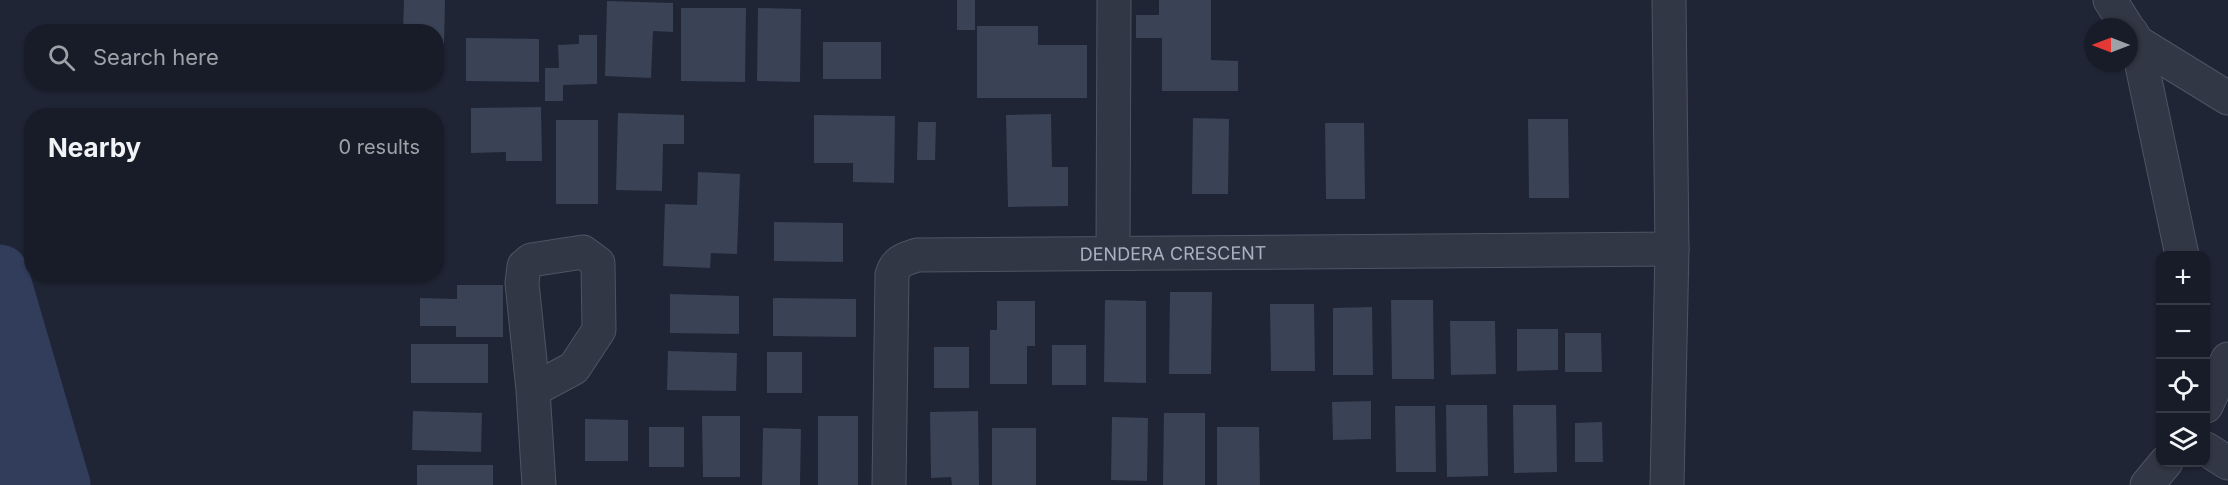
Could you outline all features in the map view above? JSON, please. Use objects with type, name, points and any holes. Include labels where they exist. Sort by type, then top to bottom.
[{"type":"street","points":[[1113,253],[1114,0]]},
{"type":"street","points":[[1667,485],[1672,249],[1669,0]]},
{"type":"street","points":[[2110,0],[2121,18]]},
{"type":"street","points":[[2138,38],[2228,98]]},
{"type":"street","points":[[2138,63],[2181,251]]},
{"type":"street","name":"DENDERA CRESCENT","points":[[889,485],[892,275],[894,267],[900,261],[916,255],[1672,249]]},
{"type":"street","points":[[2210,385],[2228,359]]},
{"type":"street","points":[[533,390],[539,485]]},
{"type":"street","points":[[2210,452],[2228,463]]},
{"type":"street","points":[[2147,485],[2162,467]]},
{"type":"water","points":[[0,348],[35,485],[0,485]]},
{"type":"building","points":[[404,0],[445,0],[444,45],[444,24],[403,24]]},
{"type":"building","points":[[957,0],[975,0],[975,30],[957,30]]},
{"type":"building","points":[[1159,0],[1211,0],[1211,60],[1238,61],[1238,91],[1162,91],[1162,38],[1136,38],[1136,15],[1159,15]]},
{"type":"building","points":[[607,1],[673,3],[673,32],[653,31],[651,78],[605,76]]},
{"type":"building","points":[[681,8],[746,8],[745,82],[681,81]]},
{"type":"building","points":[[758,8],[801,9],[800,82],[757,81]]},
{"type":"building","points":[[977,26],[1038,26],[1038,45],[1087,45],[1087,98],[977,98]]},
{"type":"building","points":[[579,35],[597,35],[597,84],[563,85],[563,101],[545,101],[545,68],[559,68],[558,45],[579,44]]},
{"type":"building","points":[[466,38],[539,39],[539,82],[466,81]]},
{"type":"building","points":[[823,42],[881,42],[881,79],[823,79]]},
{"type":"building","points":[[541,107],[542,161],[506,161],[506,152],[471,153],[471,108]]},
{"type":"building","points":[[618,113],[684,115],[684,144],[663,144],[662,191],[616,190]]},
{"type":"building","points":[[1051,114],[1052,167],[1068,167],[1068,206],[1008,207],[1006,115]]},
{"type":"building","points":[[814,115],[895,116],[894,183],[853,182],[853,163],[814,163]]},
{"type":"building","points":[[1193,118],[1229,119],[1228,194],[1192,194]]},
{"type":"building","points":[[1528,119],[1568,119],[1569,198],[1529,198]]},
{"type":"building","points":[[556,120],[598,120],[598,204],[556,204]]},
{"type":"building","points":[[918,122],[936,122],[935,160],[917,160]]},
{"type":"building","points":[[1325,123],[1364,123],[1365,199],[1326,199]]},
{"type":"building","points":[[698,172],[740,174],[737,254],[711,253],[710,268],[663,266],[665,204],[697,205]]},
{"type":"building","points":[[774,222],[843,223],[843,262],[774,261]]},
{"type":"building","points":[[457,285],[503,285],[503,337],[456,337],[456,326],[420,326],[420,298],[457,299]]},
{"type":"building","points":[[1170,292],[1212,292],[1211,374],[1169,374]]},
{"type":"building","points":[[670,294],[739,296],[739,334],[670,333]]},
{"type":"building","points":[[773,298],[856,299],[856,337],[773,336]]},
{"type":"building","points":[[1105,300],[1146,301],[1146,383],[1104,382]]},
{"type":"building","points":[[1391,300],[1433,300],[1434,379],[1392,379]]},
{"type":"building","points":[[997,301],[1035,301],[1035,346],[1027,346],[1027,384],[990,384],[990,330],[997,330]]},
{"type":"building","points":[[1270,304],[1314,304],[1315,371],[1271,371]]},
{"type":"building","points":[[1372,307],[1373,375],[1333,375],[1333,308]]},
{"type":"building","points":[[1450,321],[1495,321],[1496,374],[1451,375]]},
{"type":"building","points":[[1517,329],[1558,329],[1558,370],[1517,371]]},
{"type":"building","points":[[1565,333],[1601,333],[1602,372],[1565,372]]},
{"type":"building","points":[[411,344],[488,344],[488,383],[411,383]]},
{"type":"building","points":[[1052,345],[1086,345],[1086,385],[1052,385]]},
{"type":"building","points":[[934,347],[969,347],[969,388],[934,388]]},
{"type":"building","points":[[668,351],[737,353],[736,391],[667,390]]},
{"type":"building","points":[[767,352],[802,352],[802,393],[767,393]]},
{"type":"building","points":[[1371,401],[1371,439],[1333,440],[1332,402]]},
{"type":"building","points":[[1446,405],[1487,405],[1488,476],[1447,477]]},
{"type":"building","points":[[1513,405],[1556,405],[1557,472],[1514,473]]},
{"type":"building","points":[[1395,406],[1435,406],[1436,472],[1396,472]]},
{"type":"building","points":[[413,411],[482,413],[481,452],[412,450]]},
{"type":"building","points":[[978,411],[979,485],[952,485],[951,477],[931,478],[930,412]]},
{"type":"building","points":[[1164,413],[1205,413],[1205,485],[1163,485]]},
{"type":"building","points":[[702,416],[740,416],[740,477],[703,477]]},
{"type":"building","points":[[818,416],[858,416],[858,485],[818,485]]},
{"type":"building","points":[[1112,417],[1148,418],[1147,481],[1111,480]]},
{"type":"building","points":[[585,419],[628,420],[628,461],[585,461]]},
{"type":"building","points":[[1602,422],[1603,462],[1575,462],[1575,423]]},
{"type":"building","points":[[649,427],[684,427],[684,467],[649,467]]},
{"type":"building","points":[[1217,427],[1259,427],[1260,485],[1217,485]]},
{"type":"building","points":[[763,428],[801,429],[800,485],[762,485]]},
{"type":"building","points":[[992,428],[1036,428],[1036,485],[992,485]]},
{"type":"building","points":[[417,465],[493,465],[493,485],[417,485]]},
{"type":"waterway","points":[[0,273],[62,485]]}]
